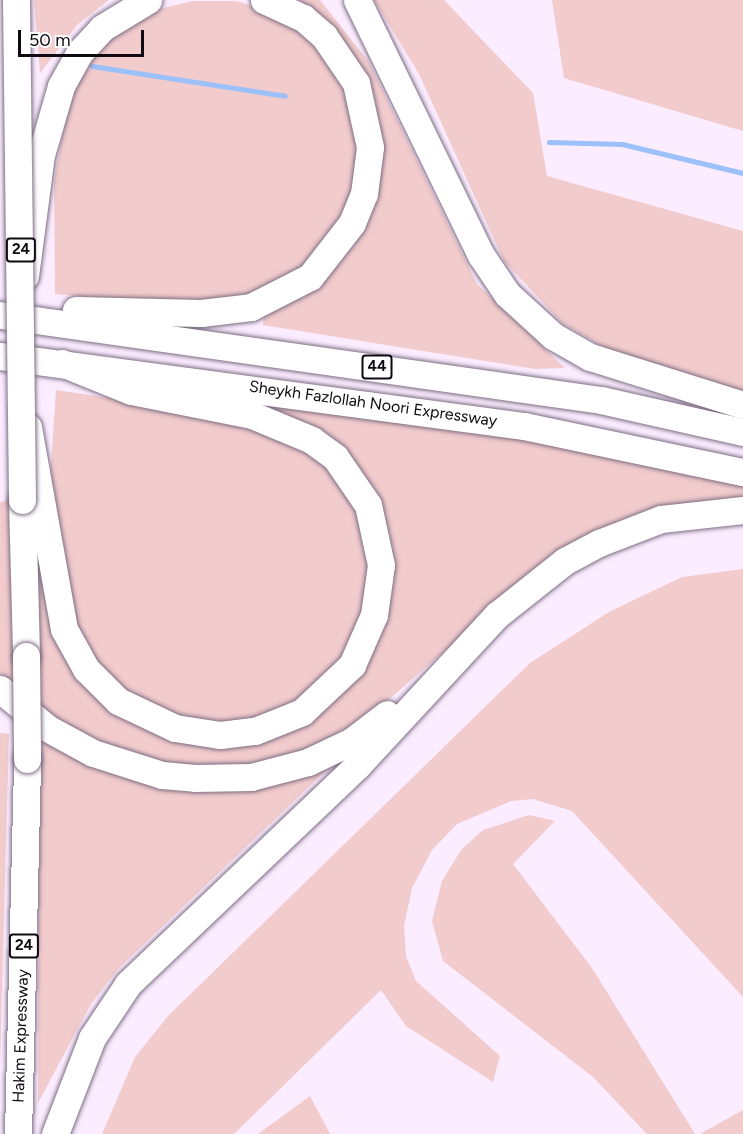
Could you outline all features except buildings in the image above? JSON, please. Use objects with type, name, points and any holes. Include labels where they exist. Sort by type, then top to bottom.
[{"type":"highway","name":"24","points":[[16,0],[22,292],[20,395]]},
{"type":"highway","points":[[22,292],[41,155],[61,86],[79,53],[102,28],[148,0]]},
{"type":"highway","points":[[4,316],[55,310],[201,313],[251,308],[310,277],[335,250],[364,194],[368,117],[356,83],[324,36],[303,18],[264,0]]},
{"type":"highway","points":[[341,0],[381,44]]},
{"type":"highway","points":[[357,0],[381,44],[481,255],[507,294],[553,336],[590,357],[743,405]]},
{"type":"highway","name":"44","points":[[4,316],[601,400],[743,432]]},
{"type":"highway","name":"Sheykh Fazlollah Noori Expressway","points":[[0,356],[524,426],[743,472]]},
{"type":"highway","points":[[20,395],[56,604],[74,651],[99,685],[138,715],[208,734],[267,727],[319,700],[361,649],[379,590],[379,542],[368,505],[351,476],[312,440],[252,415],[131,391],[62,363]]},
{"type":"highway","name":"Hakim Expressway","points":[[18,1134],[27,759],[20,395]]},
{"type":"highway","points":[[55,1134],[92,1038],[128,984],[358,765],[442,670],[528,588],[599,543],[670,517],[743,510]]},
{"type":"highway","points":[[0,689],[47,729],[124,765],[162,775],[223,779],[280,771],[330,753],[442,670]]},
{"type":"shaded area","points":[[34,0],[109,0],[78,24],[40,73]]},
{"type":"shaded area","points":[[299,0],[320,0],[369,62],[477,284],[565,368],[535,369],[263,325],[264,310],[302,290],[378,155],[312,9]]},
{"type":"shaded area","points":[[374,0],[444,0],[533,93],[547,176],[743,231],[743,393],[628,361],[562,323],[504,261],[419,74]]},
{"type":"shaded area","points":[[552,0],[743,0],[743,131],[564,78]]},
{"type":"shaded area","points":[[193,1],[236,1],[281,15],[337,66],[360,123],[358,182],[322,253],[257,296],[188,305],[55,294],[54,182],[73,77],[106,38],[150,11]]},
{"type":"shaded area","points":[[56,390],[229,416],[305,445],[328,465],[362,514],[373,571],[354,644],[302,701],[250,723],[202,725],[118,690],[73,630],[50,481]]},
{"type":"shaded area","points":[[187,392],[496,433],[743,484],[743,502],[702,502],[478,622],[356,728],[263,767],[156,766],[39,716],[35,517],[89,687],[242,741],[376,637],[362,478]]},
{"type":"shaded area","points":[[8,501],[14,684],[0,673],[0,502]]},
{"type":"shaded area","points":[[743,569],[743,997],[572,811],[533,799],[511,801],[457,824],[432,850],[412,888],[404,926],[406,956],[416,981],[500,1056],[493,1082],[406,1026],[381,990],[234,1134],[102,1134],[135,1057],[168,1016],[530,663],[609,612],[682,577]]},
{"type":"shaded area","points":[[0,733],[9,734],[0,1065]]},
{"type":"shaded area","points":[[39,736],[130,775],[336,761],[118,969],[91,1004],[38,1103]]},
{"type":"shaded area","points":[[529,815],[555,821],[513,864],[592,968],[695,1134],[647,1134],[593,1077],[443,961],[432,921],[442,881],[461,850],[483,830]]},
{"type":"shaded area","points":[[310,1096],[330,1134],[258,1134]]},
{"type":"shaded area","points":[[743,1110],[743,1134],[700,1134]]},
{"type":"waterway","points":[[92,66],[285,96]]},
{"type":"waterway","points":[[549,142],[622,144],[743,173]]}]
